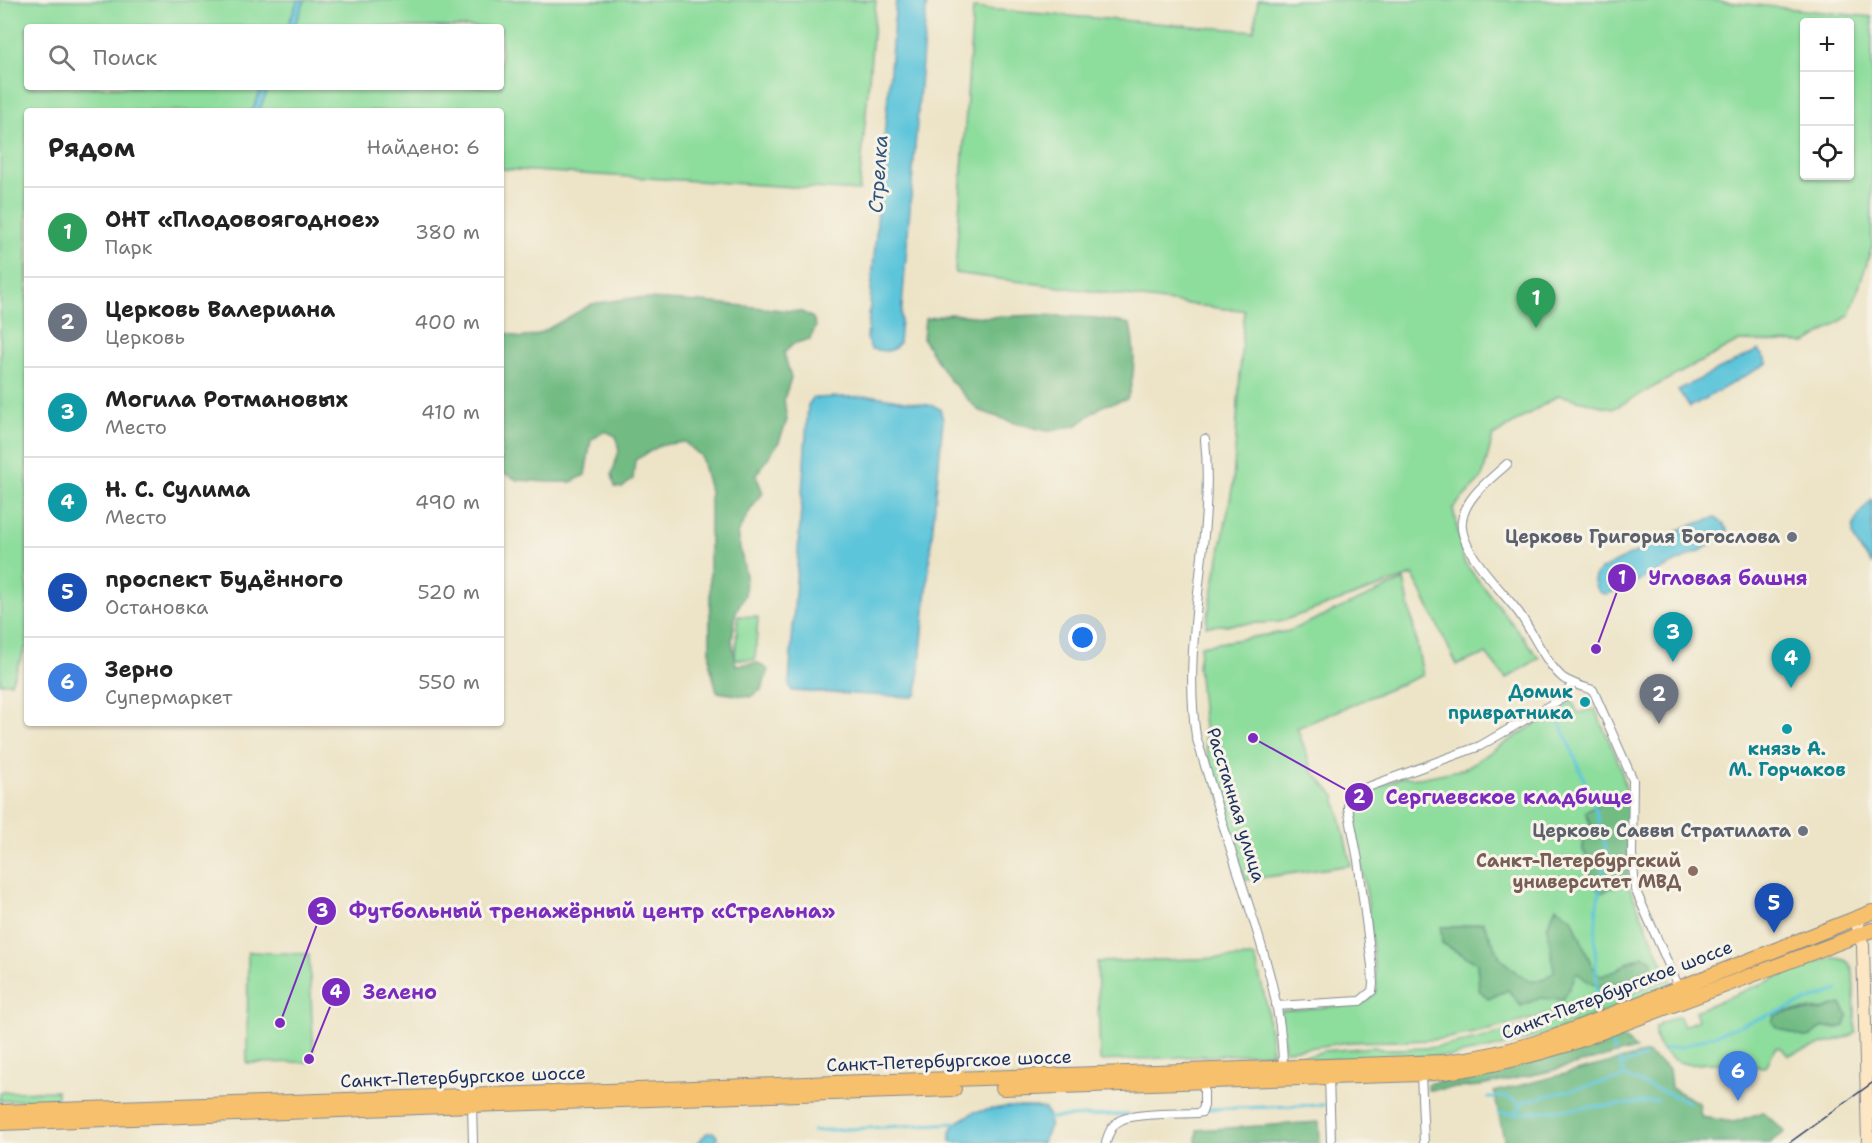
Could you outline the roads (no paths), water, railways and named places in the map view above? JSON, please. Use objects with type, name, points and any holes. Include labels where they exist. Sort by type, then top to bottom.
[{"type":"main road","name":"Санкт-Петербургское шоссе","points":[[0,1112],[1445,1062],[1495,1054],[1554,1037],[1872,912]]},
{"type":"main road","points":[[1857,918],[1868,934],[1863,945],[1868,1143]]},
{"type":"main road","name":"Санкт-Петербургское шоссе","points":[[0,1123],[1450,1072],[1492,1065],[1569,1044],[1868,934]]},
{"type":"street","name":"Расстанная улица","points":[[1205,439],[1208,468],[1203,554],[1192,656],[1192,712],[1196,736],[1265,955],[1276,1006],[1283,1068]]},
{"type":"street","points":[[1507,464],[1465,506],[1461,523],[1465,537],[1485,574],[1518,613],[1557,672],[1573,684],[1593,690],[1633,780],[1632,854],[1635,890],[1679,988]]},
{"type":"street","points":[[1276,1006],[1360,1001],[1372,992],[1372,966],[1358,860],[1348,814],[1349,801],[1356,791],[1480,746],[1564,697],[1573,684]]},
{"type":"street","points":[[1421,1074],[1424,1143]]},
{"type":"street","points":[[1329,1076],[1331,1143]]},
{"type":"street","points":[[1106,1143],[1107,1135],[1114,1124],[1129,1117],[1202,1112],[1204,1082]]},
{"type":"street","points":[[472,1105],[473,1143]]},
{"type":"water","points":[[298,0],[305,0],[295,24],[288,24]]},
{"type":"water","points":[[896,0],[927,0],[899,343],[893,349],[883,351],[871,349],[867,339]]},
{"type":"water","points":[[261,90],[268,90],[260,108],[253,108]]},
{"type":"water","points":[[1758,350],[1768,363],[1690,407],[1678,390]]},
{"type":"water","points":[[875,396],[934,406],[940,409],[943,420],[917,694],[912,697],[792,691],[789,684],[808,405],[813,398]]},
{"type":"water","points":[[1872,500],[1872,564],[1858,546],[1853,532],[1857,517]]},
{"type":"water","points":[[1715,518],[1723,524],[1728,533],[1702,550],[1619,590],[1606,594],[1600,593],[1596,587],[1594,578],[1600,570],[1688,526]]},
{"type":"water","points":[[1005,1107],[1045,1109],[1049,1118],[1049,1126],[1042,1143],[951,1142],[950,1131],[956,1123],[974,1112]]},
{"type":"water","points":[[713,1132],[717,1136],[716,1143],[697,1143],[707,1133]]},
{"type":"waterway","points":[[1560,722],[1593,801],[1606,849],[1597,906],[1595,937],[1597,997]]},
{"type":"waterway","points":[[1663,1049],[1681,1047],[1838,990]]},
{"type":"waterway","points":[[1610,1040],[1615,1052]]},
{"type":"waterway","points":[[1621,1065],[1644,1057]]},
{"type":"waterway","points":[[1619,1061],[1626,1077],[1689,1102]]},
{"type":"waterway","points":[[1514,1114],[1525,1101],[1626,1077]]},
{"type":"waterway","points":[[1488,1097],[1510,1098],[1521,1106]]},
{"type":"waterway","points":[[1498,1113],[1514,1114],[1658,1101]]},
{"type":"waterway","points":[[1207,1109],[1324,1105]]},
{"type":"waterway","points":[[1049,1118],[1128,1114]]},
{"type":"waterway","points":[[813,1131],[956,1123]]},
{"type":"tram line","points":[[1789,1143],[1872,1083]]},
{"type":"place","name":"ОНТ «Плодовоягодное»","points":[[1536,328]]},
{"type":"place","name":"Церковь Григория Богослова","points":[[1792,537]]},
{"type":"place","name":"Угловая башня","points":[[1596,649]]},
{"type":"place","name":"Могила Ротмановых","points":[[1673,662]]},
{"type":"place","name":"Н. С. Сулима","points":[[1791,688]]},
{"type":"place","name":"Домик привратника","points":[[1585,702]]},
{"type":"place","name":"Церковь Валериана","points":[[1659,724]]},
{"type":"place","name":"князь А. М. Горчаков","points":[[1787,729]]},
{"type":"place","name":"Сергиевское кладбище","points":[[1253,738]]},
{"type":"place","name":"Церковь Саввы Стратилата","points":[[1803,831]]},
{"type":"place","name":"Санкт-Петербургский университет МВД","points":[[1693,871]]},
{"type":"place","name":"проспект Будённого","points":[[1774,933]]},
{"type":"place","name":"Футбольный тренажёрный центр «Стрельна»","points":[[280,1023]]},
{"type":"place","name":"Зелено","points":[[309,1059]]},
{"type":"place","name":"Зерно","points":[[1738,1101]]},
{"type":"water label","name":"Стрелка","points":[[878,174]]}]
